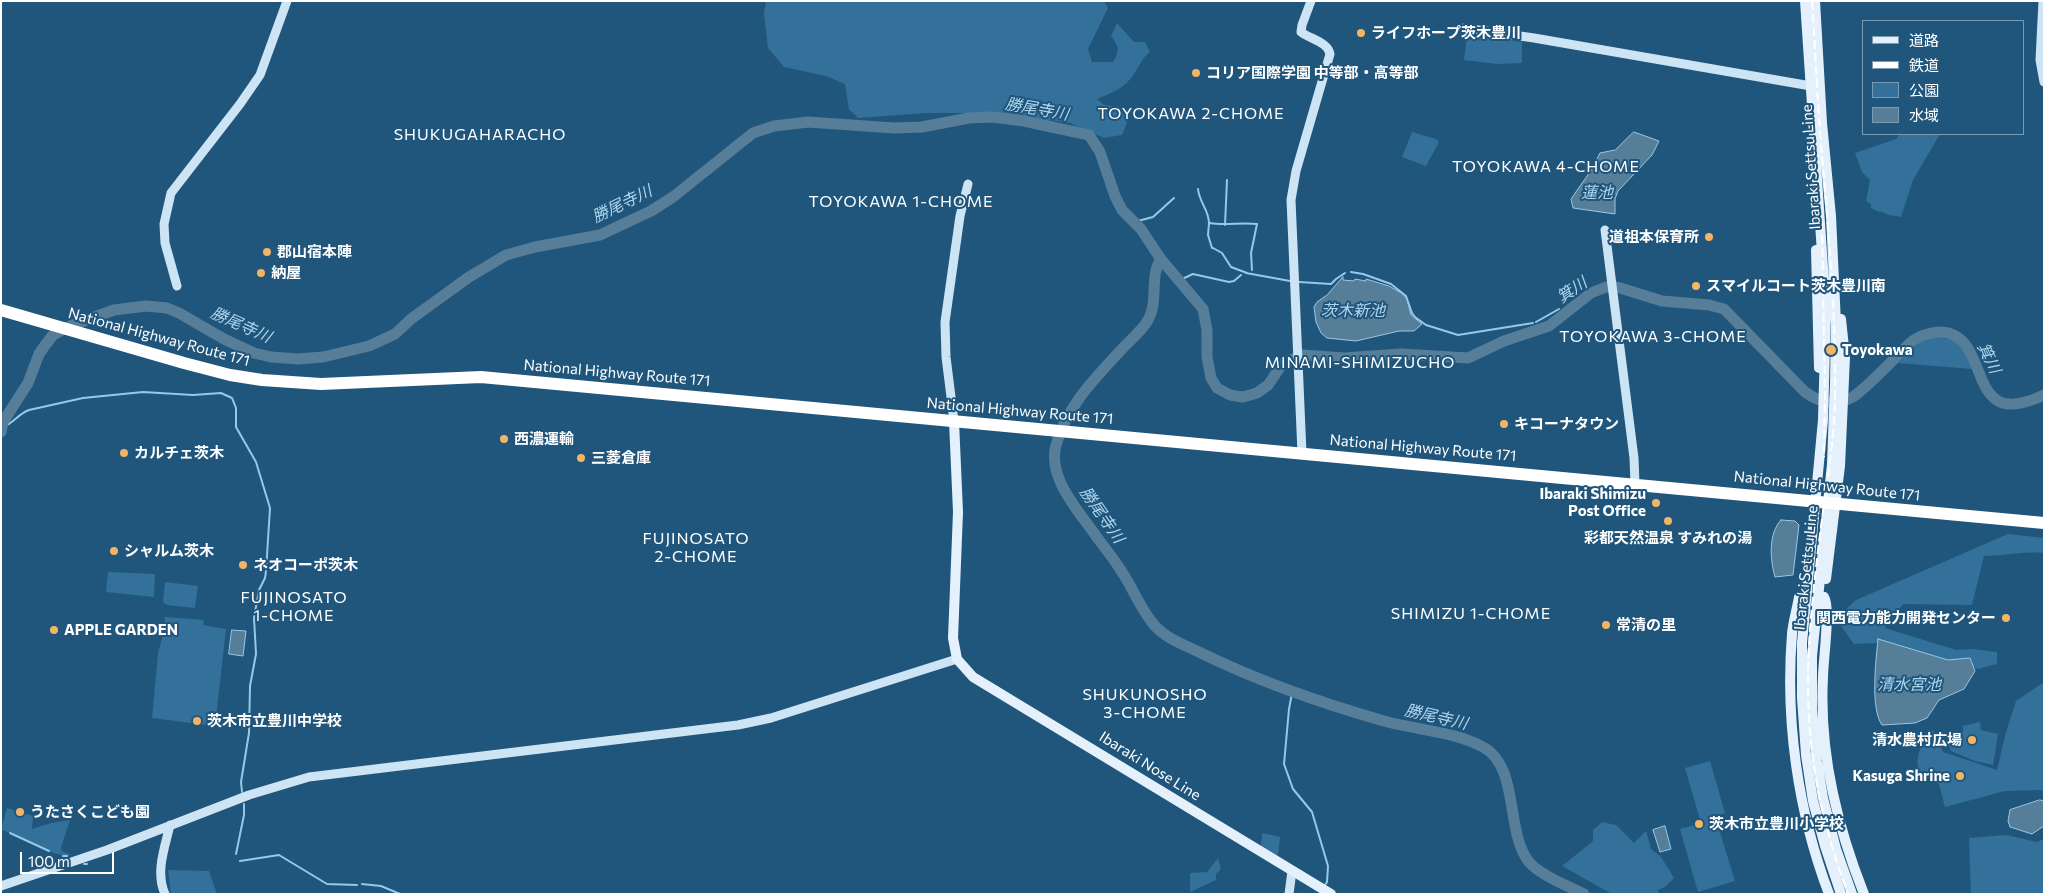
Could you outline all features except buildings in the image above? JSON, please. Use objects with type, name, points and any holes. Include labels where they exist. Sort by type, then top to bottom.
[{"type":"highway","name":"National Highway Route 171","points":[[1,310],[103,340],[230,374],[262,380],[321,384],[481,376],[2044,523]]},
{"type":"main road","name":"Ibaraki Settsu Line","points":[[1805,1],[1827,385],[1833,453],[1813,644],[1811,690],[1817,761],[1827,816],[1843,871],[1852,894]]},
{"type":"main road","name":"Ibaraki Settsu Line","points":[[1815,1],[1831,216],[1836,324],[1827,385],[1802,643],[1804,735],[1811,787],[1821,832],[1841,894]]},
{"type":"main road","points":[[1817,761],[1819,740],[1818,670],[1824,597],[1840,466],[1845,356],[1831,216]]},
{"type":"main road","points":[[1821,832],[1809,804],[1798,736],[1796,676],[1800,596],[1818,408],[1827,385]]},
{"type":"main road","points":[[954,421],[958,512],[953,638],[957,659]]},
{"type":"main road","points":[[1800,596],[1792,642],[1790,676],[1793,741],[1808,827],[1829,894]]},
{"type":"main road","points":[[1824,597],[1826,600],[1826,615],[1822,694],[1828,763],[1846,842],[1864,894]]},
{"type":"main road","name":"Ibaraki Nose Line","points":[[957,659],[973,676],[1325,890]]},
{"type":"main road","points":[[1825,846],[1828,872],[1836,894]]},
{"type":"main road","points":[[1843,871],[1857,894]]},
{"type":"street","points":[[177,286],[165,243],[164,224],[171,193],[260,75],[287,1]]},
{"type":"street","points":[[1302,453],[1291,200],[1296,171],[1330,54],[1329,49],[1325,45],[1301,32],[1311,1]]},
{"type":"street","points":[[2043,1],[2040,60],[2044,82]]},
{"type":"street","points":[[1464,28],[1534,38],[1811,86]]},
{"type":"street","points":[[954,421],[946,357],[945,322],[960,216],[968,184]]},
{"type":"street","points":[[1605,230],[1634,458],[1635,484]]},
{"type":"street","points":[[1,886],[107,850],[249,795],[308,778],[413,763],[685,733],[766,719],[957,659]]},
{"type":"street","points":[[165,894],[162,884],[161,862],[170,825]]},
{"type":"street","points":[[1290,894],[1292,871]]},
{"type":"green space","points":[[766,1],[1104,1],[1108,8],[1088,49],[1092,62],[1113,62],[1118,49],[1111,36],[1117,23],[1134,42],[1145,42],[1150,52],[1128,82],[1116,91],[1097,99],[1104,105],[1121,107],[1127,123],[1122,135],[1104,138],[1070,123],[1017,116],[927,113],[858,118],[849,109],[845,84],[826,76],[784,67],[768,48],[764,13]]},
{"type":"green space","points":[[1471,34],[1522,42],[1522,63],[1497,64],[1464,60],[1467,36]]},
{"type":"green space","points":[[1412,132],[1436,139],[1439,142],[1426,166],[1402,157]]},
{"type":"green space","points":[[1899,135],[1939,135],[1913,180],[1901,217],[1879,212],[1871,208],[1871,204],[1866,201],[1870,180],[1862,172],[1855,153],[1896,139]]},
{"type":"green space","points":[[1936,337],[1959,341],[1972,369],[1898,363],[1920,342]]},
{"type":"green space","points":[[2008,534],[2044,538],[2044,553],[1984,556],[1972,605],[1903,604],[1885,628],[1956,650],[1971,649],[1997,652],[1997,664],[1978,669],[1967,664],[1946,663],[1877,643],[1854,644],[1841,626],[1844,611],[1856,600]]},
{"type":"green space","points":[[108,572],[155,574],[154,597],[106,592]]},
{"type":"green space","points":[[165,582],[198,586],[195,608],[167,605],[163,602]]},
{"type":"green space","points":[[165,617],[204,620],[203,625],[226,629],[215,726],[152,718],[158,653]]},
{"type":"green space","points":[[2044,682],[2044,793],[2041,790],[2005,791],[1945,807],[1939,784],[1919,774],[1918,755],[1925,740],[1933,730],[1943,752],[1997,770],[2016,701]]},
{"type":"green space","name":"清水農村広場","points":[[1980,722],[1981,730],[1998,734],[1993,765],[1975,761],[1951,751],[1945,735],[1963,731],[1963,726]]},
{"type":"green space","points":[[1710,761],[1725,813],[1715,816],[1735,881],[1698,892],[1680,829],[1701,823],[1685,768]]},
{"type":"green space","points":[[7,808],[33,816],[32,829],[70,820],[61,848],[62,851],[71,855],[56,854],[1,830]]},
{"type":"green space","points":[[1602,822],[1616,825],[1634,843],[1646,831],[1651,849],[1661,857],[1674,878],[1665,887],[1658,890],[1659,894],[1612,894],[1562,866],[1593,841],[1593,830]]},
{"type":"green space","points":[[1262,833],[1280,837],[1278,855],[1261,848]]},
{"type":"green space","points":[[2006,835],[2037,842],[2044,839],[2044,894],[1971,894],[1969,838]]},
{"type":"green space","points":[[1218,858],[1221,869],[1216,874],[1216,880],[1190,892],[1190,873],[1207,872]]},
{"type":"green space","points":[[168,870],[209,871],[217,894],[171,894]]},
{"type":"water","name":"蓮池","points":[[1634,132],[1659,141],[1652,155],[1618,191],[1615,199],[1615,214],[1573,208],[1571,199],[1592,169],[1600,153],[1615,150]]},
{"type":"water","name":"茨木新池","points":[[1343,277],[1343,280],[1354,281],[1355,279],[1366,281],[1366,279],[1389,286],[1403,294],[1407,299],[1411,315],[1422,324],[1414,331],[1399,331],[1356,341],[1327,338],[1321,333],[1316,322],[1314,307]]},
{"type":"water","points":[[1781,520],[1795,521],[1799,525],[1793,575],[1775,577],[1771,547],[1774,532]]},
{"type":"water","points":[[232,630],[246,631],[243,656],[229,654]]},
{"type":"water","name":"清水宮池","points":[[1878,639],[1948,660],[1970,658],[1975,671],[1964,689],[1939,700],[1927,718],[1915,723],[1882,725],[1878,717],[1875,696]]},
{"type":"water","points":[[2040,800],[2044,801],[2044,826],[2032,834],[2010,827],[2008,821],[2010,810]]},
{"type":"water","points":[[1665,826],[1671,849],[1660,852],[1653,830]]},
{"type":"waterway","name":"勝尾寺川","points":[[1,432],[3,422],[28,383],[39,354],[53,335],[70,326],[114,310],[146,306],[167,308],[254,353],[271,357],[298,359],[323,357],[369,346],[395,334],[411,319],[469,277],[506,255],[535,247],[600,235],[651,211],[673,197],[753,133],[774,126],[808,122],[894,128],[922,127],[969,118],[992,117],[1024,121],[1089,135],[1100,152],[1115,196],[1122,210],[1141,229],[1160,258],[1203,309],[1207,330],[1207,357],[1211,378],[1217,388],[1230,395],[1243,397],[1257,393],[1268,385],[1283,363],[1303,355],[1344,358],[1401,354],[1468,358],[1504,341],[1549,326],[1591,293],[1606,287],[1617,287],[1662,301],[1709,305],[1724,309],[1805,392],[1822,401],[1840,402],[1853,397],[1917,338],[1939,332],[1956,336],[1967,347],[1989,393],[2000,402],[2018,404],[2044,395]]},
{"type":"waterway","points":[[1225,225],[1227,180]]},
{"type":"waterway","points":[[1198,189],[1209,218],[1209,223]]},
{"type":"waterway","points":[[1134,222],[1153,217],[1174,198]]},
{"type":"waterway","points":[[1209,223],[1208,235],[1212,248]]},
{"type":"waterway","points":[[1210,223],[1257,224],[1251,253],[1252,270]]},
{"type":"waterway","points":[[1213,248],[1222,253],[1231,267],[1247,273]]},
{"type":"waterway","name":"勝尾寺川","points":[[1161,259],[1155,273],[1153,305],[1148,320],[1083,393],[1061,431],[1054,457],[1056,470],[1066,494],[1119,567],[1145,613],[1160,631],[1171,638],[1223,664],[1268,683],[1360,714],[1396,724],[1459,737],[1483,747],[1495,756],[1502,769],[1517,834],[1529,862],[1547,876],[1584,894]]},
{"type":"waterway","points":[[1351,272],[1363,274],[1391,284],[1406,296],[1415,317],[1426,325],[1458,335],[1533,323]]},
{"type":"waterway","points":[[1246,273],[1290,281]]},
{"type":"waterway","points":[[1299,282],[1331,284],[1345,273]]},
{"type":"waterway","points":[[1180,280],[1193,274],[1229,282],[1234,281],[1241,275]]},
{"type":"waterway","name":"箕川","points":[[1536,322],[1559,309]]},
{"type":"waterway","points":[[3,427],[29,410],[83,398],[143,392],[193,395],[221,393],[232,398],[236,408],[236,427],[256,462],[270,508],[265,578],[259,590],[254,618],[256,654],[250,686],[249,733],[241,782],[242,792]]},
{"type":"waterway","points":[[1292,693],[1284,764],[1293,789],[1312,812],[1328,866],[1327,882],[1325,885]]},
{"type":"waterway","points":[[236,854],[244,815],[244,804]]},
{"type":"waterway","points":[[10,833],[49,851]]},
{"type":"waterway","points":[[240,861],[279,855],[327,884],[357,885]]},
{"type":"waterway","points":[[362,884],[381,886],[400,894]]},
{"type":"railway","points":[[1812,1],[1832,288],[1835,398],[1831,452],[1811,618],[1808,657],[1809,720],[1819,796],[1839,870],[1848,894]]},
{"type":"railway","points":[[1822,222],[1825,398],[1824,457]]},
{"type":"place","name":"ライフホープ茨木豊川","points":[[1361,33]]},
{"type":"place","name":"コリア国際学園 中等部・高等部","points":[[1196,73]]},
{"type":"place","name":"道祖本保育所","points":[[1709,237]]},
{"type":"place","name":"郡山宿本陣","points":[[267,252]]},
{"type":"place","name":"納屋","points":[[261,273]]},
{"type":"place","name":"スマイルコート茨木豊川南","points":[[1696,286]]},
{"type":"place","name":"Toyokawa","points":[[1831,350]]},
{"type":"place","name":"キコーナタウン","points":[[1504,424]]},
{"type":"place","name":"西濃運輸","points":[[504,439]]},
{"type":"place","name":"カルチェ茨木","points":[[124,453]]},
{"type":"place","name":"三菱倉庫","points":[[581,458]]},
{"type":"place","name":"Ibaraki Shimizu Post Office","points":[[1656,503]]},
{"type":"place","name":"彩都天然温泉 すみれの湯","points":[[1668,521]]},
{"type":"place","name":"シャルム茨木","points":[[114,551]]},
{"type":"place","name":"ネオコーポ茨木","points":[[243,565]]},
{"type":"place","name":"関西電力能力開発センター","points":[[2006,618]]},
{"type":"place","name":"常清の里","points":[[1606,625]]},
{"type":"place","name":"APPLE GARDEN","points":[[54,630]]},
{"type":"place","name":"茨木市立豊川中学校","points":[[197,721]]},
{"type":"place","name":"清水農村広場","points":[[1972,740]]},
{"type":"place","name":"Kasuga Shrine","points":[[1960,776]]},
{"type":"place","name":"うたさくこども園","points":[[20,812]]},
{"type":"place","name":"茨木市立豊川小学校","points":[[1699,824]]},
{"type":"district","name":"TOYOKAWA 2-CHOME","points":[[1191,114]]},
{"type":"district","name":"SHUKUGAHARACHO","points":[[480,135]]},
{"type":"district","name":"TOYOKAWA 4-CHOME","points":[[1546,167]]},
{"type":"district","name":"TOYOKAWA 1-CHOME","points":[[901,202]]},
{"type":"district","name":"TOYOKAWA 3-CHOME","points":[[1653,337]]},
{"type":"district","name":"MINAMI-SHIMIZUCHO","points":[[1360,363]]},
{"type":"district","name":"FUJINOSATO 2-CHOME","points":[[696,548]]},
{"type":"district","name":"FUJINOSATO 1-CHOME","points":[[294,607]]},
{"type":"district","name":"SHIMIZU 1-CHOME","points":[[1471,614]]},
{"type":"district","name":"SHUKUNOSHO 3-CHOME","points":[[1145,704]]}]
